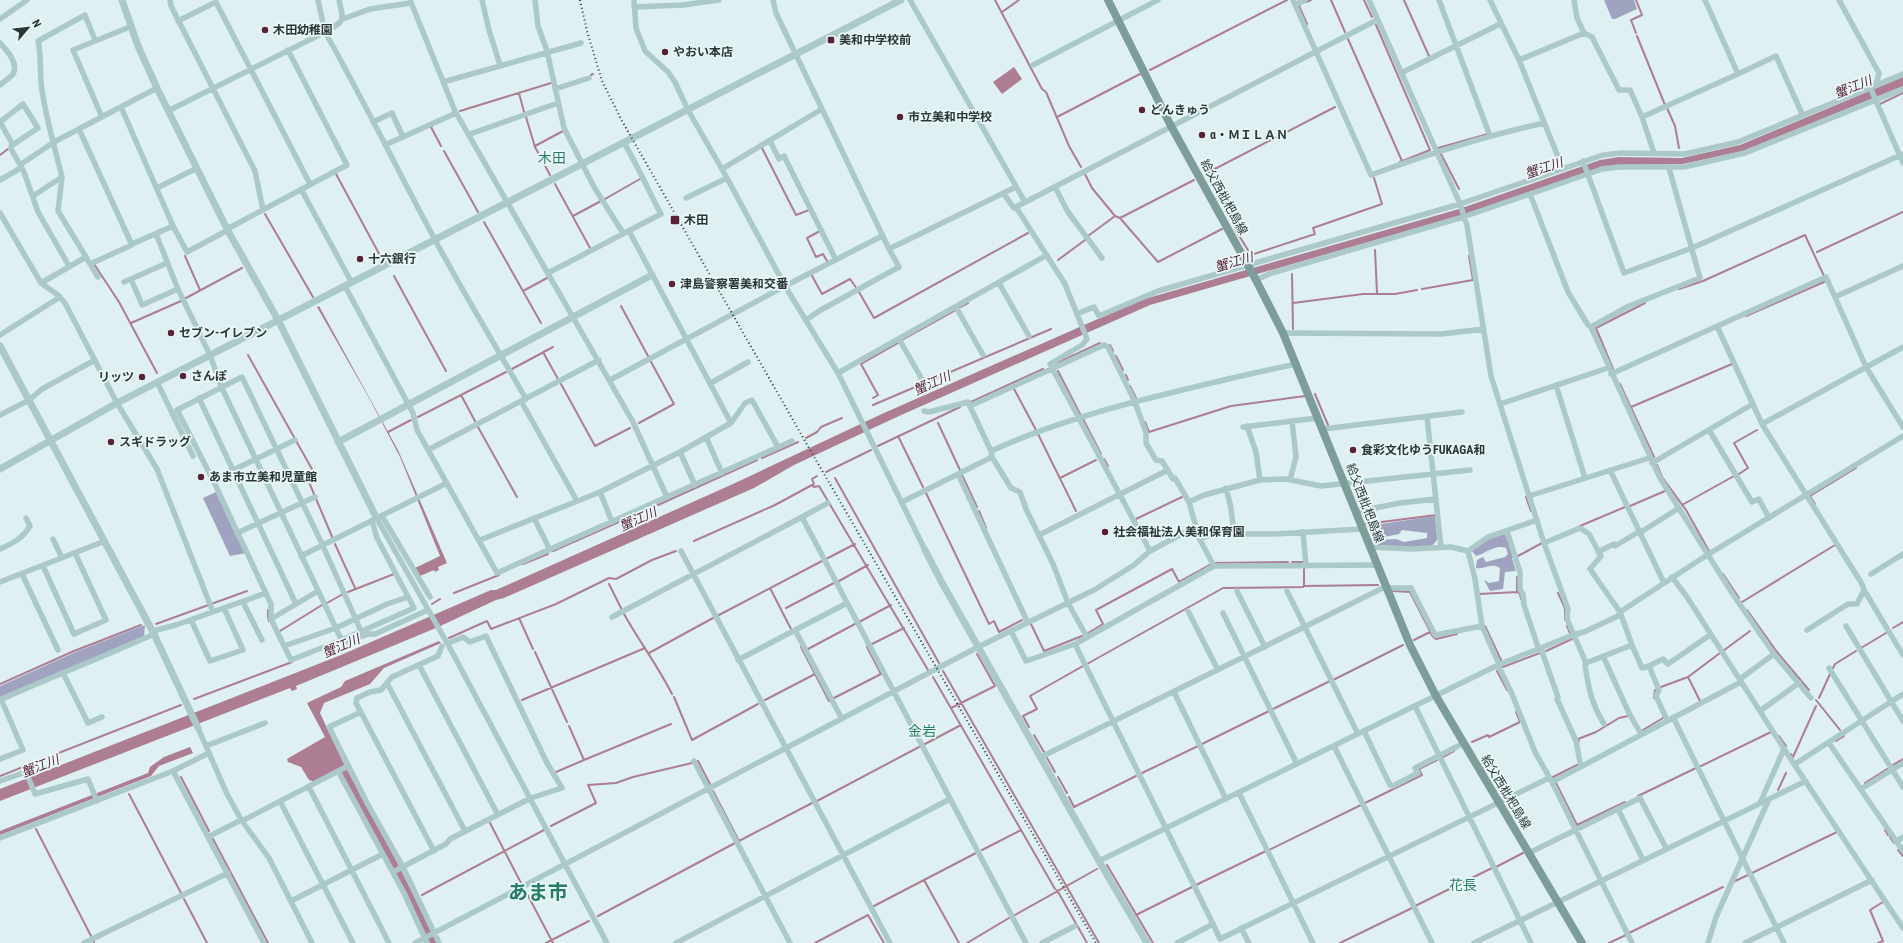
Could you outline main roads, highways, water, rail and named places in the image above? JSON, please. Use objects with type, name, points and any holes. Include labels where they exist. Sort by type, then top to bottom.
[{"type":"main road","name":"給父西枇杷島線","points":[[1108,0],[1171,126],[1248,264],[1283,333],[1323,429],[1385,588],[1410,645],[1436,696],[1582,943]]},
{"type":"waterway","points":[[995,0],[1042,89],[1046,92],[1069,146],[1081,167]]},
{"type":"waterway","points":[[1002,12],[1019,0]]},
{"type":"waterway","points":[[1150,70],[1287,0]]},
{"type":"waterway","points":[[1306,2],[1311,0]]},
{"type":"waterway","points":[[1331,0],[1345,32]]},
{"type":"waterway","points":[[1364,0],[1372,17]]},
{"type":"waterway","points":[[1404,0],[1429,56]]},
{"type":"waterway","points":[[1636,0],[1642,15],[1631,20],[1636,33]]},
{"type":"waterway","points":[[1300,5],[1299,6],[1307,24]]},
{"type":"waterway","points":[[1376,25],[1430,150],[1400,162]]},
{"type":"waterway","points":[[1637,36],[1665,105]]},
{"type":"waterway","points":[[1348,39],[1402,161]]},
{"type":"waterway","points":[[1057,117],[1140,74]]},
{"type":"waterway","points":[[460,111],[551,83]]},
{"type":"waterway","points":[[519,93],[524,112]]},
{"type":"waterway","points":[[1880,104],[1903,93]]},
{"type":"waterway","points":[[1205,174],[1335,107]]},
{"type":"waterway","points":[[1667,108],[1675,126],[1679,148]]},
{"type":"waterway","points":[[526,117],[535,147],[550,175]]},
{"type":"waterway","points":[[432,126],[431,127],[441,146]]},
{"type":"waterway","points":[[535,146],[563,131]]},
{"type":"waterway","points":[[1438,148],[1488,134]]},
{"type":"waterway","points":[[762,148],[796,215],[809,210]]},
{"type":"waterway","points":[[0,155],[8,149]]},
{"type":"waterway","points":[[444,151],[478,212]]},
{"type":"waterway","points":[[1441,154],[1459,189]]},
{"type":"waterway","points":[[336,174],[383,261]]},
{"type":"waterway","points":[[1085,174],[1092,188],[1115,216]]},
{"type":"waterway","name":"蟹江川","points":[[1235,229],[1251,255],[1315,234],[1313,228],[1382,204],[1374,178]]},
{"type":"waterway","points":[[605,199],[640,179]]},
{"type":"waterway","points":[[1088,236],[1115,216],[1120,218],[1194,180]]},
{"type":"waterway","points":[[555,184],[590,248]]},
{"type":"waterway","points":[[573,216],[601,201]]},
{"type":"waterway","points":[[1817,252],[1903,212]]},
{"type":"waterway","points":[[265,214],[313,297]]},
{"type":"waterway","points":[[1120,218],[1158,262],[1222,229]]},
{"type":"waterway","points":[[484,222],[541,323]]},
{"type":"waterway","points":[[819,230],[820,231],[807,238],[816,257],[823,254],[827,261]]},
{"type":"waterway","points":[[859,292],[874,318],[1028,233]]},
{"type":"waterway","points":[[1679,289],[1703,281],[1805,235],[1824,276]]},
{"type":"waterway","points":[[1058,260],[1085,240]]},
{"type":"waterway","points":[[1375,250],[1377,293]]},
{"type":"waterway","points":[[185,256],[200,290]]},
{"type":"waterway","points":[[1422,289],[1473,280],[1469,256]]},
{"type":"waterway","points":[[94,264],[119,302],[157,373]]},
{"type":"waterway","points":[[186,298],[242,268]]},
{"type":"waterway","points":[[811,274],[822,294],[850,279],[857,289]]},
{"type":"waterway","points":[[1292,274],[1293,329]]},
{"type":"waterway","points":[[394,276],[446,371]]},
{"type":"waterway","points":[[523,291],[547,278]]},
{"type":"waterway","points":[[1746,316],[1824,282]]},
{"type":"waterway","points":[[1293,303],[1363,294],[1395,294],[1417,290]]},
{"type":"waterway","points":[[131,323],[181,301]]},
{"type":"waterway","points":[[960,307],[968,303]]},
{"type":"waterway","points":[[1613,369],[1596,328],[1645,303]]},
{"type":"waterway","points":[[621,306],[648,356]]},
{"type":"waterway","points":[[902,340],[956,310]]},
{"type":"waterway","name":"蟹江川","points":[[873,405],[1051,329]]},
{"type":"waterway","points":[[873,398],[878,395],[861,364],[898,343]]},
{"type":"waterway","points":[[1057,363],[1100,343]]},
{"type":"waterway","points":[[1110,345],[1113,351]]},
{"type":"waterway","points":[[512,369],[553,347]]},
{"type":"waterway","points":[[543,352],[558,379]]},
{"type":"waterway","points":[[248,355],[313,471],[306,475],[333,539]]},
{"type":"waterway","points":[[1116,356],[1123,370]]},
{"type":"waterway","points":[[639,423],[674,404],[650,360]]},
{"type":"waterway","points":[[1631,407],[1732,364]]},
{"type":"waterway","points":[[971,402],[1043,369]]},
{"type":"waterway","points":[[1058,371],[1080,414]]},
{"type":"waterway","points":[[418,417],[506,372]]},
{"type":"waterway","points":[[1126,375],[1128,380]]},
{"type":"waterway","points":[[561,384],[595,446],[630,428]]},
{"type":"waterway","points":[[1620,384],[1654,457]]},
{"type":"waterway","points":[[1130,386],[1136,398]]},
{"type":"waterway","points":[[1014,389],[1036,430]]},
{"type":"waterway","points":[[1315,394],[1328,425]]},
{"type":"waterway","points":[[461,395],[475,421]]},
{"type":"waterway","points":[[1145,422],[1149,432],[1231,406],[1305,396]]},
{"type":"waterway","points":[[878,446],[960,407]]},
{"type":"waterway","points":[[806,438],[817,432],[821,427],[842,418]]},
{"type":"waterway","points":[[1083,419],[1101,454]]},
{"type":"waterway","points":[[388,432],[411,420]]},
{"type":"waterway","points":[[938,423],[960,470]]},
{"type":"waterway","points":[[478,427],[517,497]]},
{"type":"waterway","points":[[1739,474],[1748,468],[1734,443],[1757,430]]},
{"type":"waterway","points":[[1038,434],[1076,511]]},
{"type":"waterway","points":[[898,436],[923,487]]},
{"type":"waterway","points":[[762,458],[798,442]]},
{"type":"waterway","points":[[826,472],[871,450]]},
{"type":"waterway","points":[[1104,459],[1108,466]]},
{"type":"waterway","name":"蟹江川","points":[[658,505],[757,460]]},
{"type":"waterway","points":[[1060,478],[1096,460]]},
{"type":"waterway","points":[[1657,465],[1662,477],[1686,510],[1709,551]]},
{"type":"waterway","points":[[1815,504],[1810,496],[1856,468]]},
{"type":"waterway","points":[[962,475],[977,507]]},
{"type":"waterway","points":[[694,541],[775,505],[814,484],[812,479],[817,476]]},
{"type":"waterway","points":[[1682,505],[1734,476]]},
{"type":"waterway","points":[[835,478],[939,663]]},
{"type":"waterway","points":[[812,485],[814,487],[819,486],[928,670]]},
{"type":"waterway","points":[[1630,506],[1665,491]]},
{"type":"waterway","points":[[926,493],[989,624],[994,621],[999,632],[1022,620]]},
{"type":"waterway","points":[[1136,519],[1182,497]]},
{"type":"waterway","points":[[1526,497],[1531,511]]},
{"type":"waterway","points":[[1580,526],[1625,507]]},
{"type":"waterway","points":[[979,511],[986,528]]},
{"type":"waterway","points":[[1366,524],[1436,515]]},
{"type":"waterway","name":"蟹江川","points":[[553,551],[621,521]]},
{"type":"waterway","points":[[1518,556],[1542,543]]},
{"type":"waterway","points":[[335,544],[355,588]]},
{"type":"waterway","points":[[826,559],[855,544]]},
{"type":"waterway","points":[[1742,602],[1835,545]]},
{"type":"waterway","points":[[449,638],[487,621],[491,629],[556,604],[609,578],[616,579],[652,560],[676,551]]},
{"type":"waterway","points":[[523,564],[548,554]]},
{"type":"waterway","points":[[719,615],[822,561]]},
{"type":"waterway","points":[[1214,563],[1288,562]]},
{"type":"waterway","points":[[1292,562],[1304,562]]},
{"type":"waterway","points":[[839,581],[868,565]]},
{"type":"waterway","points":[[1088,633],[1103,624],[1096,610],[1172,569],[1179,582],[1210,565]]},
{"type":"waterway","points":[[1304,568],[1304,586],[1378,585]]},
{"type":"waterway","points":[[348,592],[394,574]]},
{"type":"waterway","points":[[1723,574],[1739,598]]},
{"type":"waterway","points":[[454,593],[499,575]]},
{"type":"waterway","points":[[1517,577],[1517,592],[1520,594],[1521,599]]},
{"type":"waterway","points":[[786,608],[834,583]]},
{"type":"waterway","points":[[609,584],[622,610]]},
{"type":"waterway","points":[[1087,664],[1223,588],[1304,586]]},
{"type":"waterway","points":[[770,588],[791,629]]},
{"type":"waterway","points":[[156,624],[247,591]]},
{"type":"waterway","points":[[1393,591],[1410,592],[1433,637],[1436,639],[1457,634]]},
{"type":"waterway","points":[[1479,594],[1517,592]]},
{"type":"waterway","points":[[1558,593],[1565,608],[1565,620]]},
{"type":"waterway","points":[[327,603],[343,594]]},
{"type":"waterway","points":[[432,604],[440,599]]},
{"type":"waterway","points":[[280,631],[322,605]]},
{"type":"waterway","points":[[859,622],[891,605]]},
{"type":"waterway","points":[[268,610],[269,621]]},
{"type":"waterway","points":[[1747,610],[1777,652],[1809,690]]},
{"type":"waterway","points":[[624,614],[661,673],[672,694]]},
{"type":"waterway","points":[[519,618],[533,649]]},
{"type":"waterway","points":[[649,653],[713,618]]},
{"type":"waterway","points":[[1893,628],[1903,622]]},
{"type":"waterway","points":[[808,649],[855,624]]},
{"type":"waterway","points":[[1031,624],[1044,651],[1082,636]]},
{"type":"waterway","points":[[0,684],[74,651],[141,625]]},
{"type":"waterway","points":[[1485,626],[1501,660]]},
{"type":"waterway","points":[[1567,626],[1570,633]]},
{"type":"waterway","points":[[872,644],[904,628]]},
{"type":"waterway","points":[[1723,651],[1750,631]]},
{"type":"waterway","points":[[1414,640],[1430,632]]},
{"type":"waterway","points":[[1861,648],[1886,633]]},
{"type":"waterway","points":[[1546,651],[1572,639]]},
{"type":"waterway","points":[[1333,680],[1403,645]]},
{"type":"waterway","points":[[801,647],[829,701]]},
{"type":"waterway","points":[[834,698],[881,674],[867,647]]},
{"type":"waterway","points":[[522,700],[645,648]]},
{"type":"waterway","points":[[1833,668],[1835,664],[1856,651]]},
{"type":"waterway","points":[[535,652],[567,722]]},
{"type":"waterway","points":[[1503,667],[1540,653]]},
{"type":"waterway","points":[[1661,687],[1688,677],[1720,653]]},
{"type":"waterway","points":[[951,708],[995,686],[977,654]]},
{"type":"waterway","points":[[194,699],[292,662]]},
{"type":"waterway","points":[[1029,727],[1023,716],[1037,709],[1030,696],[1083,666]]},
{"type":"waterway","points":[[943,671],[1099,943]]},
{"type":"waterway","points":[[1497,671],[1507,690]]},
{"type":"waterway","points":[[765,700],[815,674]]},
{"type":"waterway","points":[[1819,698],[1830,674]]},
{"type":"waterway","points":[[933,677],[1055,889]]},
{"type":"waterway","points":[[1688,677],[1700,701]]},
{"type":"waterway","points":[[1273,709],[1330,681]]},
{"type":"waterway","points":[[1654,698],[1655,690]]},
{"type":"waterway","points":[[674,697],[692,740],[758,704]]},
{"type":"waterway","points":[[1816,700],[1840,730]]},
{"type":"waterway","name":"蟹江川","points":[[0,776],[181,705]]},
{"type":"waterway","points":[[1791,754],[1793,757],[1816,706]]},
{"type":"waterway","points":[[1202,744],[1269,711]]},
{"type":"waterway","points":[[1472,742],[1488,735],[1489,737],[1520,722],[1516,712]]},
{"type":"waterway","points":[[1579,741],[1578,739],[1596,732],[1619,718],[1628,716]]},
{"type":"waterway","points":[[1643,730],[1663,717]]},
{"type":"waterway","points":[[569,726],[584,760],[671,724]]},
{"type":"waterway","points":[[925,744],[961,725]]},
{"type":"waterway","points":[[1701,766],[1771,732]]},
{"type":"waterway","points":[[1034,735],[1044,752]]},
{"type":"waterway","points":[[1779,736],[1786,746]]},
{"type":"waterway","points":[[1836,741],[1844,736]]},
{"type":"waterway","points":[[1140,774],[1198,746]]},
{"type":"waterway","points":[[817,801],[919,747]]},
{"type":"waterway","points":[[1443,757],[1454,751]]},
{"type":"waterway","points":[[1047,758],[1055,772]]},
{"type":"waterway","points":[[1893,765],[1903,759]]},
{"type":"waterway","points":[[556,772],[584,760]]},
{"type":"waterway","points":[[1365,803],[1422,775],[1419,769],[1437,760]]},
{"type":"waterway","points":[[698,761],[710,784]]},
{"type":"waterway","points":[[551,826],[596,803],[588,785],[616,783],[633,777],[692,763]]},
{"type":"waterway","points":[[1553,777],[1577,765]]},
{"type":"waterway","points":[[1638,796],[1696,768]]},
{"type":"waterway","points":[[1865,783],[1887,769]]},
{"type":"waterway","points":[[1778,790],[1786,773]]},
{"type":"waterway","points":[[1069,797],[1074,807],[1136,776]]},
{"type":"waterway","points":[[181,777],[209,831]]},
{"type":"waterway","points":[[1058,777],[1067,793]]},
{"type":"waterway","points":[[1556,783],[1577,825],[1625,802]]},
{"type":"waterway","points":[[713,791],[739,841],[812,803]]},
{"type":"waterway","points":[[129,794],[181,893]]},
{"type":"waterway","points":[[1269,850],[1361,805]]},
{"type":"waterway","points":[[490,823],[521,883]]},
{"type":"waterway","points":[[36,829],[91,936]]},
{"type":"waterway","points":[[422,895],[544,830]]},
{"type":"waterway","points":[[982,850],[1021,830]]},
{"type":"waterway","points":[[1885,830],[1888,835]]},
{"type":"waterway","points":[[1752,873],[1837,832]]},
{"type":"waterway","points":[[1890,837],[1894,843]]},
{"type":"waterway","points":[[213,839],[268,943]]},
{"type":"waterway","points":[[598,916],[735,843]]},
{"type":"waterway","points":[[1898,850],[1903,856]]},
{"type":"waterway","points":[[1196,885],[1266,851]]},
{"type":"waterway","points":[[872,907],[976,853]]},
{"type":"waterway","points":[[1496,867],[1523,853]]},
{"type":"waterway","points":[[1107,865],[1153,943]]},
{"type":"waterway","points":[[1415,906],[1492,868]]},
{"type":"waterway","points":[[1015,915],[1097,869]]},
{"type":"waterway","points":[[1733,882],[1748,875]]},
{"type":"waterway","points":[[924,880],[959,943]]},
{"type":"waterway","points":[[1136,915],[1192,887]]},
{"type":"waterway","points":[[1629,933],[1723,887]]},
{"type":"waterway","points":[[525,890],[553,943]]},
{"type":"waterway","points":[[1057,890],[1087,943]]},
{"type":"waterway","points":[[184,899],[207,943]]},
{"type":"waterway","points":[[1878,943],[1883,941],[1870,910],[1883,902]]},
{"type":"waterway","points":[[1340,943],[1412,908]]},
{"type":"waterway","points":[[815,943],[868,915],[884,943]]},
{"type":"waterway","points":[[967,943],[1009,918]]},
{"type":"waterway","points":[[546,943],[589,921]]},
{"type":"waterway","points":[[1609,943],[1626,935]]},
{"type":"railway","points":[[580,0],[587,31],[602,81],[622,121],[809,448],[1096,943]]},
{"type":"place","name":"木田幼稚園","points":[[265,30]]},
{"type":"place","name":"美和中学校前","points":[[831,40]]},
{"type":"place","name":"やおい本店","points":[[665,52]]},
{"type":"place","name":"どんきゅう","points":[[1142,110]]},
{"type":"place","name":"市立美和中学校","points":[[900,117]]},
{"type":"place","name":"α・ＭＩＬＡＮ","points":[[1202,135]]},
{"type":"place","name":"木田","points":[[675,220]]},
{"type":"place","name":"十六銀行","points":[[360,259]]},
{"type":"place","name":"津島警察署美和交番","points":[[672,284]]},
{"type":"place","name":"セブン-イレブン","points":[[171,333]]},
{"type":"place","name":"さんぽ","points":[[183,376]]},
{"type":"place","name":"リッツ","points":[[142,377]]},
{"type":"place","name":"スギドラッグ","points":[[111,442]]},
{"type":"place","name":"食彩文化ゆうFUKAGA和","points":[[1353,450]]},
{"type":"place","name":"あま市立美和児童館","points":[[201,477]]},
{"type":"place","name":"社会福祉法人美和保育園","points":[[1105,532]]},
{"type":"district","name":"木田","points":[[552,158]]},
{"type":"district","name":"金岩","points":[[922,731]]},
{"type":"district","name":"花長","points":[[1463,885]]},
{"type":"district","name":"あま市","points":[[538,892]]}]
